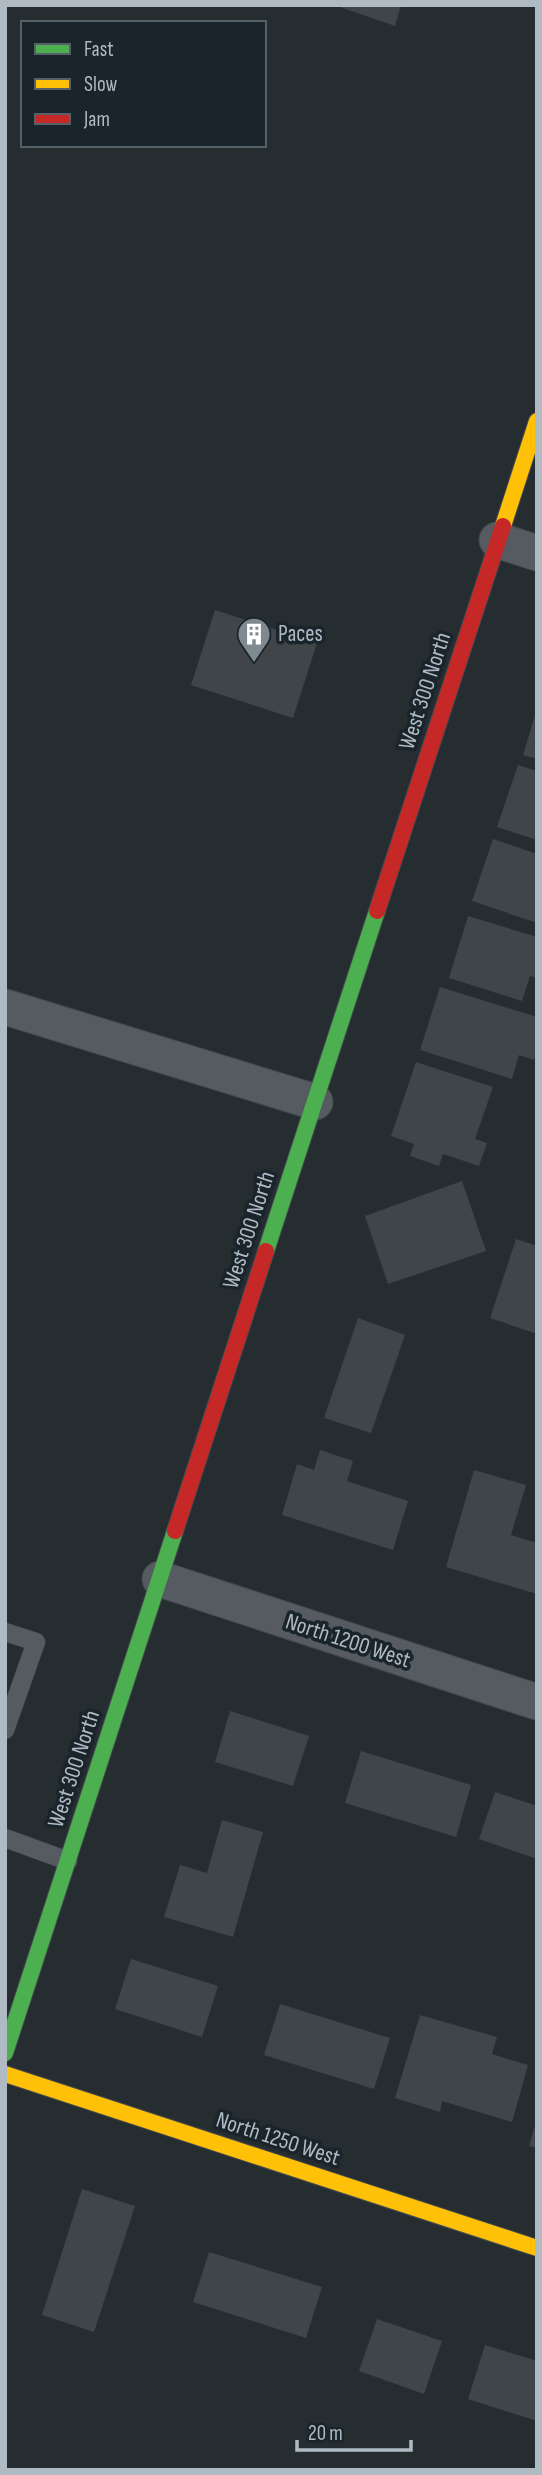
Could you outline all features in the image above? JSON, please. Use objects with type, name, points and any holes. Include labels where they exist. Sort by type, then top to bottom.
[{"type":"main road","name":"West 300 North","points":[[5,2053],[537,421]]},
{"type":"main road","name":"North 1250 West","points":[[5,2074],[537,2248]]},
{"type":"street","points":[[497,540],[537,553]]},
{"type":"street","points":[[5,1007],[315,1102]]},
{"type":"street","name":"North 1200 West","points":[[160,1579],[537,1702]]},
{"type":"lane","points":[[5,1632],[36,1642],[5,1730]]},
{"type":"lane","points":[[5,1838],[68,1861]]},
{"type":"building","points":[[334,5],[401,5],[395,26]]},
{"type":"building","name":"Paces","points":[[215,610],[317,643],[293,718],[191,685]]},
{"type":"building","points":[[537,712],[537,759],[523,755]]},
{"type":"building","points":[[518,765],[537,771],[537,840],[497,827]]},
{"type":"building","points":[[493,839],[537,854],[537,923],[472,901]]},
{"type":"building","points":[[468,916],[537,937],[537,978],[530,976],[522,1001],[449,978]]},
{"type":"building","points":[[440,987],[537,1017],[537,1052],[534,1060],[519,1055],[512,1079],[420,1050]]},
{"type":"building","points":[[416,1062],[493,1087],[475,1139],[487,1143],[479,1166],[443,1154],[439,1166],[410,1156],[414,1144],[391,1136]]},
{"type":"building","points":[[462,1181],[486,1251],[388,1284],[365,1216]]},
{"type":"building","points":[[516,1239],[537,1246],[537,1334],[490,1318]]},
{"type":"building","points":[[358,1318],[405,1335],[371,1433],[324,1418]]},
{"type":"building","points":[[320,1450],[353,1461],[347,1481],[408,1501],[393,1550],[282,1515],[297,1464],[314,1470]]},
{"type":"building","points":[[474,1470],[526,1485],[511,1535],[537,1543],[537,1594],[446,1567]]},
{"type":"building","points":[[230,1711],[309,1736],[293,1786],[215,1762]]},
{"type":"building","points":[[361,1751],[471,1785],[456,1837],[345,1803]]},
{"type":"building","points":[[495,1792],[537,1806],[537,1859],[479,1839]]},
{"type":"building","points":[[222,1820],[263,1832],[233,1937],[164,1917],[180,1865],[207,1873]]},
{"type":"building","points":[[131,1959],[218,1986],[202,2037],[115,2009]]},
{"type":"building","points":[[280,2004],[390,2038],[374,2089],[264,2055]]},
{"type":"building","points":[[420,2015],[497,2037],[492,2054],[528,2065],[512,2122],[442,2101],[440,2112],[395,2098]]},
{"type":"building","points":[[537,2122],[537,2148],[529,2146]]},
{"type":"building","points":[[82,2189],[135,2206],[94,2332],[42,2315]]},
{"type":"building","points":[[209,2252],[322,2287],[306,2338],[193,2302]]},
{"type":"building","points":[[377,2319],[442,2341],[424,2394],[359,2371]]},
{"type":"building","points":[[485,2345],[537,2361],[537,2421],[468,2399]]},
{"type":"traffic: fast","points":[[266,1251],[377,911]]},
{"type":"traffic: fast","points":[[5,2053],[175,1531]]},
{"type":"traffic: slow","points":[[503,526],[537,421]]},
{"type":"traffic: slow","points":[[5,2074],[537,2248]]},
{"type":"traffic: jam","points":[[377,911],[503,526]]},
{"type":"traffic: jam","points":[[175,1531],[266,1251]]},
{"type":"place","name":"Paces","points":[[254,664]]}]
